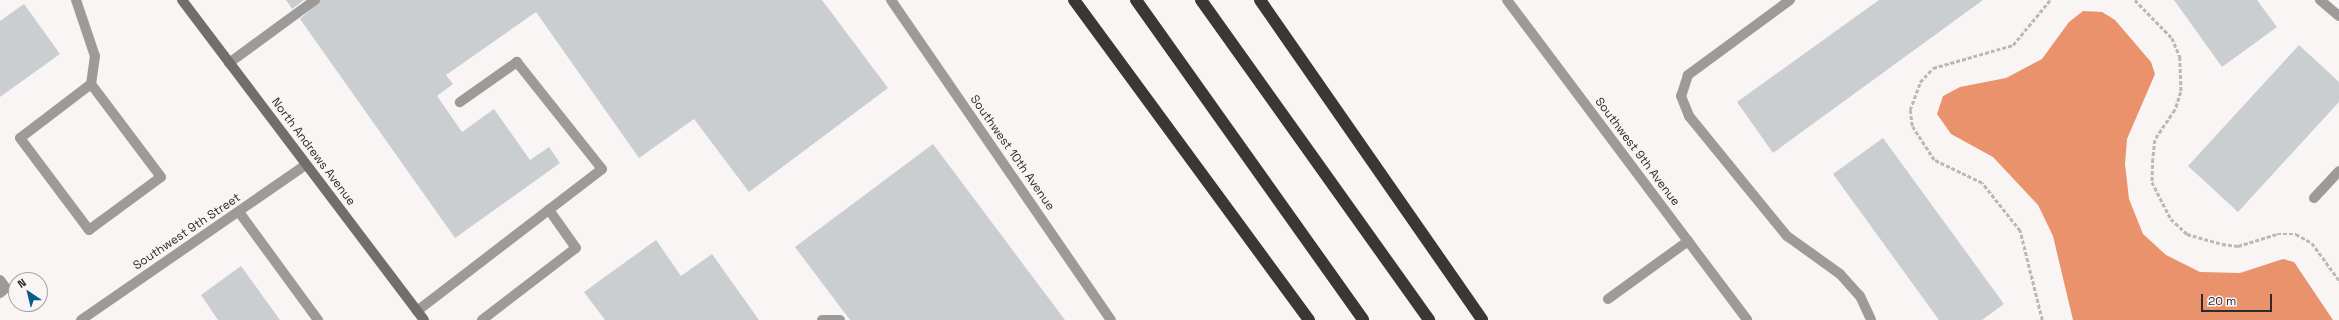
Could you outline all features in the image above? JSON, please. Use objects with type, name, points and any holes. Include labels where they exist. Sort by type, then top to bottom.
[{"type":"highway","points":[[1074,0],[1309,320]]},
{"type":"highway","points":[[1136,0],[1364,320]]},
{"type":"highway","points":[[1201,0],[1429,320]]},
{"type":"highway","points":[[1260,0],[1482,320]]},
{"type":"main road","name":"North Andrews Avenue","points":[[182,0],[424,320]]},
{"type":"street","points":[[76,0],[95,56],[91,84],[20,138],[89,230],[161,177],[91,84]]},
{"type":"street","points":[[229,63],[315,0]]},
{"type":"street","name":"Southwest 10th Avenue","points":[[891,0],[1111,320]]},
{"type":"street","name":"Southwest 9th Avenue","points":[[1507,0],[1747,320]]},
{"type":"street","points":[[1790,0],[1688,75],[1681,96],[1689,116],[1787,236],[1840,274],[1860,296],[1871,320]]},
{"type":"street","points":[[2320,0],[2339,16]]},
{"type":"street","points":[[417,311],[602,169],[517,62],[460,102]]},
{"type":"street","name":"Southwest 9th Street","points":[[81,320],[306,165]]},
{"type":"street","points":[[2314,198],[2339,171]]},
{"type":"street","points":[[482,320],[576,248],[549,210]]},
{"type":"street","points":[[238,212],[318,320]]},
{"type":"street","points":[[1608,299],[1688,241]]},
{"type":"street","points":[[0,280],[6,288],[0,293]]},
{"type":"street","points":[[822,320],[840,320]]},
{"type":"path","points":[[2042,320],[2020,231],[1982,183],[1934,160],[1912,126],[1910,110],[1920,82],[1933,68],[2013,46],[2050,0]]},
{"type":"path","points":[[2135,0],[2172,38],[2180,57],[2182,92],[2175,110],[2155,140],[2153,159],[2152,182],[2171,219],[2187,234],[2222,244],[2238,246],[2277,234],[2296,234],[2312,243],[2339,280]]},
{"type":"shaded area","points":[[2083,11],[2102,12],[2115,20],[2151,62],[2155,74],[2127,139],[2125,164],[2129,199],[2143,234],[2166,255],[2200,272],[2240,273],[2283,259],[2294,262],[2333,320],[2073,320],[2053,236],[2038,205],[1993,157],[1951,134],[1937,114],[1943,96],[1960,87],[2006,78],[2042,59],[2069,22]]},
{"type":"building","points":[[286,0],[304,0],[292,9]]},
{"type":"building","points":[[321,0],[822,0],[888,88],[749,192],[694,119],[639,158],[536,12],[446,75],[453,84],[437,96],[462,132],[494,109],[530,160],[549,147],[560,163],[455,238],[300,19]]},
{"type":"building","points":[[1879,0],[1983,0],[1773,153],[1737,102]]},
{"type":"building","points":[[2174,0],[2257,0],[2277,27],[2222,67]]},
{"type":"building","points":[[24,4],[60,54],[0,97],[0,21]]},
{"type":"building","points":[[2299,45],[2339,82],[2339,102],[2238,212],[2188,166]]},
{"type":"building","points":[[1883,138],[2004,304],[1982,320],[1939,320],[1833,174]]},
{"type":"building","points":[[933,144],[1065,320],[850,320],[795,247]]},
{"type":"building","points":[[656,240],[681,276],[712,254],[759,320],[605,320],[584,292]]},
{"type":"building","points":[[241,266],[280,320],[218,320],[201,295]]}]
